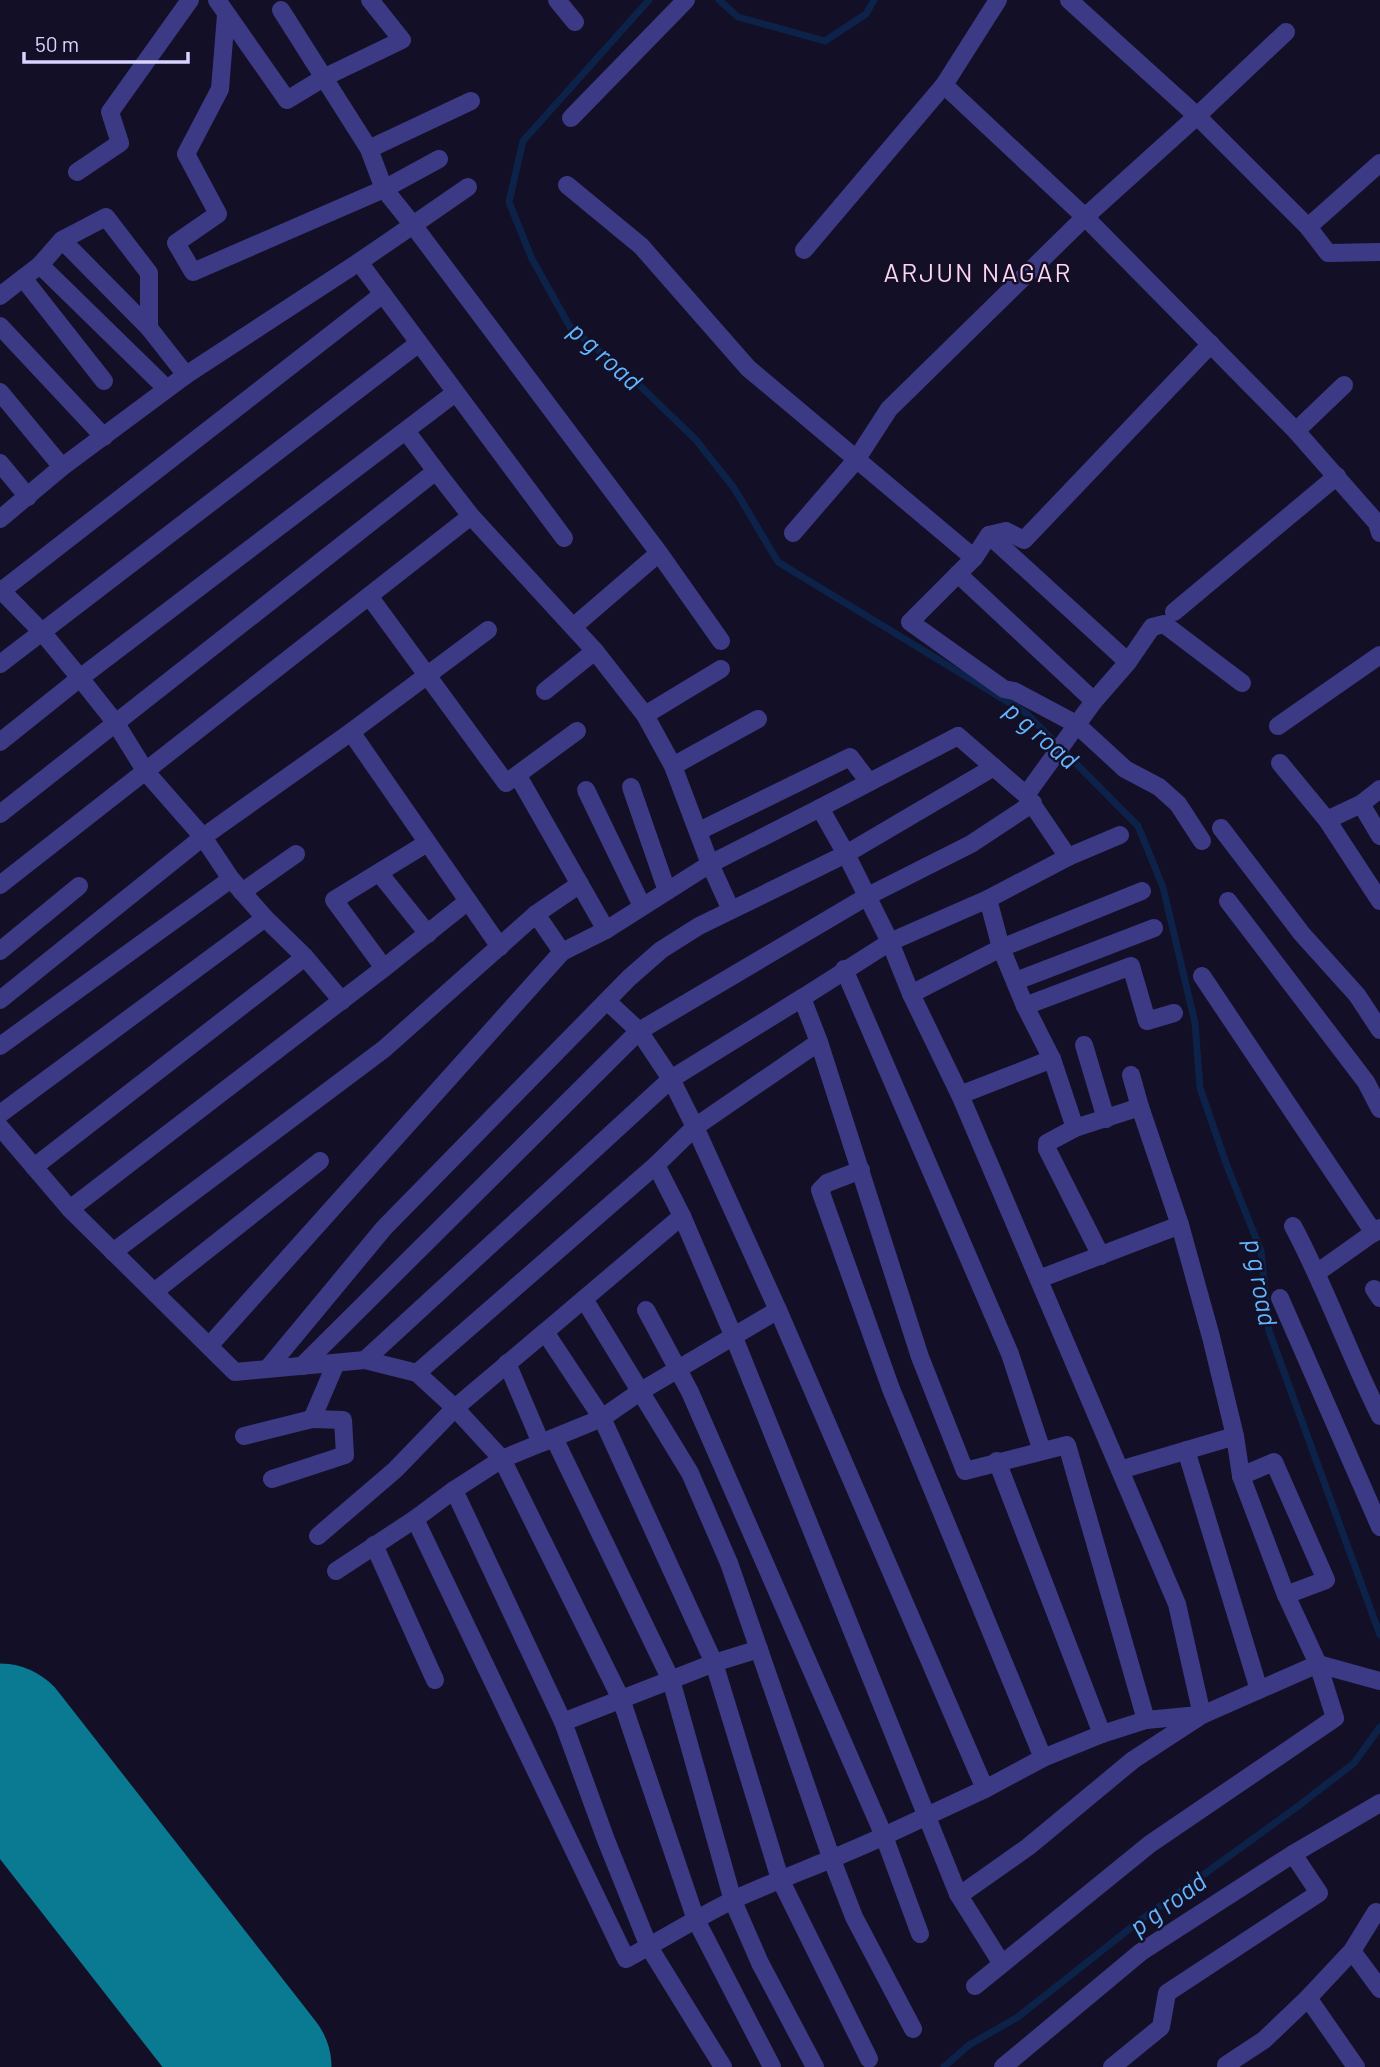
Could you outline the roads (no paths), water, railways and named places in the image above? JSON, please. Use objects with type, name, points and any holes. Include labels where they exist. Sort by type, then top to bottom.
[{"type":"street","points":[[77,172],[120,143],[110,112],[190,0]]},
{"type":"street","points":[[222,8],[287,100],[325,77],[402,40],[370,0]]},
{"type":"street","points":[[557,0],[575,22]]},
{"type":"street","points":[[804,250],[943,85],[998,0]]},
{"type":"street","points":[[1069,0],[1197,116],[1308,228],[1328,253],[1380,252]]},
{"type":"street","points":[[571,118],[685,1]]},
{"type":"street","points":[[284,3],[369,149],[384,190],[659,553],[721,641]]},
{"type":"street","points":[[222,8],[220,89],[186,154],[218,214],[176,243],[193,272],[384,190],[439,159]]},
{"type":"street","points":[[793,533],[856,460],[889,409],[1085,216],[1286,32]]},
{"type":"street","points":[[943,85],[1085,216],[1296,431],[1377,523],[1380,533]]},
{"type":"street","points":[[369,149],[471,101]]},
{"type":"street","points":[[1308,228],[1380,163]]},
{"type":"street","points":[[567,185],[641,246],[748,368],[974,558]]},
{"type":"street","points":[[0,519],[62,467],[186,375],[468,187]]},
{"type":"street","points":[[0,296],[40,265],[62,240],[106,217],[149,273],[149,328]]},
{"type":"street","points":[[62,240],[149,328],[186,375]]},
{"type":"street","points":[[359,262],[564,538]]},
{"type":"street","points":[[40,265],[167,389]]},
{"type":"street","points":[[23,278],[104,381]]},
{"type":"street","points":[[342,1001],[305,957],[236,886],[203,837],[146,772],[115,722],[80,678],[42,632],[0,590],[383,294]]},
{"type":"street","points":[[0,326],[104,437]]},
{"type":"street","points":[[0,664],[419,343]]},
{"type":"street","points":[[1202,841],[1178,804],[1159,788],[1125,769],[1074,726],[1014,691],[1004,688],[910,622],[974,558],[989,536],[1006,531],[1024,540],[1211,344]]},
{"type":"street","points":[[1296,431],[1344,385]]},
{"type":"street","points":[[0,392],[62,467]]},
{"type":"street","points":[[0,742],[455,393]]},
{"type":"street","points":[[406,431],[471,516],[595,651],[645,715],[673,766],[710,864],[732,909]]},
{"type":"street","points":[[0,463],[28,497]]},
{"type":"street","points":[[0,814],[436,471]]},
{"type":"street","points":[[1174,612],[1337,476]]},
{"type":"street","points":[[0,885],[471,516]]},
{"type":"street","points":[[989,536],[1128,662]]},
{"type":"street","points":[[573,627],[659,553]]},
{"type":"street","points":[[958,574],[1094,701]]},
{"type":"street","points":[[369,596],[506,783],[577,731]]},
{"type":"street","points":[[302,1366],[639,1031],[866,897],[971,844],[1029,799],[1043,770],[1074,726],[1128,662],[1152,627],[1164,624],[1242,683]]},
{"type":"street","points":[[0,1000],[203,837],[488,630]]},
{"type":"street","points":[[545,691],[595,651]]},
{"type":"street","points":[[1278,726],[1380,655]]},
{"type":"street","points":[[645,715],[721,669]]},
{"type":"street","points":[[673,766],[758,719]]},
{"type":"street","points":[[351,732],[500,947]]},
{"type":"street","points":[[209,1346],[562,952],[606,930],[710,864],[958,736],[1029,799],[1068,857]]},
{"type":"street","points":[[699,831],[850,757],[869,782]]},
{"type":"street","points":[[1280,763],[1327,820],[1380,901]]},
{"type":"street","points":[[268,1368],[384,1228],[607,1001],[661,950],[732,909],[846,854],[994,767]]},
{"type":"street","points":[[518,776],[606,930]]},
{"type":"street","points":[[631,787],[667,891]]},
{"type":"street","points":[[1327,820],[1361,804],[1380,789]]},
{"type":"street","points":[[586,790],[642,906]]},
{"type":"street","points":[[1361,804],[1380,836]]},
{"type":"street","points":[[820,808],[891,942],[911,993],[960,1095],[1177,1604],[1202,1715]]},
{"type":"street","points":[[1221,828],[1302,934],[1357,995],[1380,1030]]},
{"type":"street","points":[[365,1360],[671,1079],[891,942],[988,899],[1068,857],[1121,835]]},
{"type":"street","points":[[384,968],[334,900],[427,844]]},
{"type":"street","points":[[0,1046],[236,886],[296,854]]},
{"type":"street","points":[[380,874],[428,934]]},
{"type":"street","points":[[113,1252],[384,1049],[536,914],[580,884]]},
{"type":"street","points":[[0,951],[79,886]]},
{"type":"street","points":[[911,993],[1001,948],[1142,891]]},
{"type":"street","points":[[988,899],[1001,948],[1025,1006],[1052,1059],[1075,1128]]},
{"type":"street","points":[[69,1209],[342,1001],[468,901]]},
{"type":"street","points":[[1228,901],[1366,1082],[1380,1109]]},
{"type":"street","points":[[536,914],[562,952]]},
{"type":"street","points":[[0,1114],[265,918]]},
{"type":"street","points":[[1016,981],[1154,928]]},
{"type":"street","points":[[33,1167],[305,957]]},
{"type":"street","points":[[1025,1006],[1132,966],[1147,1021],[1174,1013]]},
{"type":"street","points":[[844,970],[1010,1354],[1042,1451]]},
{"type":"street","points":[[1202,976],[1377,1230],[1318,1272]]},
{"type":"street","points":[[802,998],[820,1041],[920,1357],[965,1471],[1067,1445],[1146,1720]]},
{"type":"street","points":[[607,1001],[639,1031],[671,1079],[695,1127],[778,1310],[985,1790]]},
{"type":"street","points":[[417,1373],[656,1165],[695,1127],[820,1041]]},
{"type":"street","points":[[1084,1045],[1106,1119]]},
{"type":"street","points":[[960,1095],[1052,1059]]},
{"type":"street","points":[[975,1986],[1150,1844],[1335,1718],[1318,1664],[1286,1595],[1241,1476],[1235,1436],[1180,1225],[1131,1075]]},
{"type":"street","points":[[1101,1256],[1047,1149],[1047,1143],[1075,1128],[1140,1107]]},
{"type":"street","points":[[0,1127],[69,1209],[235,1372],[365,1360],[417,1373],[455,1408],[502,1459],[621,1699],[696,1920],[772,2067]]},
{"type":"street","points":[[154,1292],[320,1161]]},
{"type":"street","points":[[656,1165],[682,1216],[733,1335],[958,1894],[1002,1964]]},
{"type":"street","points":[[860,1170],[827,1183],[820,1189],[891,1389],[1043,1758]]},
{"type":"street","points":[[318,1536],[395,1470],[455,1408],[682,1216]]},
{"type":"street","points":[[1040,1279],[1180,1225]]},
{"type":"street","points":[[1293,1226],[1318,1272],[1380,1416]]},
{"type":"street","points":[[1280,1298],[1380,1527]]},
{"type":"street","points":[[584,1299],[690,1473],[729,1563],[854,1917],[914,2029]]},
{"type":"street","points":[[646,1310],[690,1392],[884,1836],[920,1934]]},
{"type":"street","points":[[336,1571],[502,1459],[602,1418],[641,1391],[778,1310]]},
{"type":"street","points":[[545,1332],[602,1418],[714,1663],[780,1879],[869,2059]]},
{"type":"street","points":[[313,1419],[336,1363]]},
{"type":"street","points":[[507,1363],[541,1443]]},
{"type":"street","points":[[244,1436],[313,1419],[343,1420],[345,1455],[272,1479]]},
{"type":"street","points":[[1120,1470],[1235,1436]]},
{"type":"street","points":[[541,1443],[554,1438],[671,1680],[733,1901],[760,1963],[815,2067]]},
{"type":"street","points":[[1186,1450],[1259,1690]]},
{"type":"street","points":[[997,1461],[1102,1734]]},
{"type":"street","points":[[1241,1476],[1274,1462],[1326,1580],[1286,1595]]},
{"type":"street","points":[[454,1490],[564,1723],[606,1840],[649,1947],[723,2067]]},
{"type":"street","points":[[415,1519],[626,1959],[733,1901],[780,1879],[832,1860],[985,1790],[1043,1758],[1146,1720],[1202,1715]]},
{"type":"street","points":[[374,1545],[435,1680]]},
{"type":"street","points":[[564,1723],[714,1663],[759,1649]]},
{"type":"street","points":[[958,1894],[1028,1847],[1133,1759],[1202,1715],[1318,1664],[1380,1681]]},
{"type":"street","points":[[1003,2067],[1141,1952],[1293,1854],[1380,1803]]},
{"type":"street","points":[[1112,2067],[1161,2027],[1167,1993],[1319,1892],[1293,1854]]},
{"type":"street","points":[[1226,2066],[1264,2040],[1308,1998],[1352,1951],[1379,1913]]},
{"type":"street","points":[[1352,1951],[1380,1989]]},
{"type":"street","points":[[1308,1998],[1356,2067]]},
{"type":"waterway","name":"p g road","points":[[649,0],[523,141],[509,202],[532,259],[570,327],[631,377],[696,440],[734,488],[778,562],[1026,713],[1138,826],[1163,887],[1195,1023],[1200,1088],[1261,1251],[1269,1331],[1380,1635]]},
{"type":"waterway","name":"p g road","points":[[719,0],[738,17],[825,41],[866,14],[874,0]]},
{"type":"waterway","name":"p g road","points":[[944,2067],[969,2045],[1018,2017],[1138,1922],[1354,1763],[1380,1727]]},
{"type":"district","name":"ARJUN NAGAR","points":[[978,271]]}]
